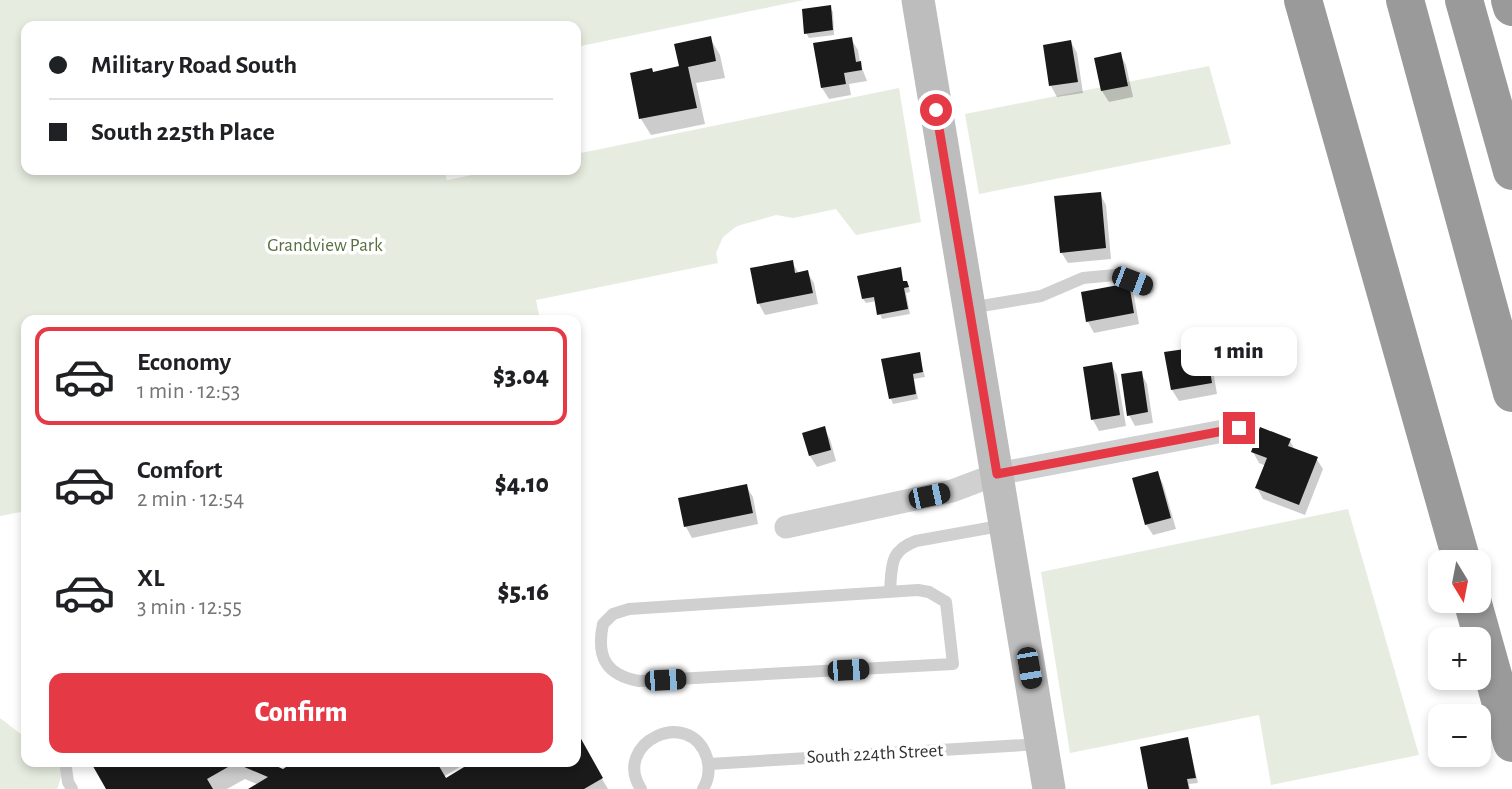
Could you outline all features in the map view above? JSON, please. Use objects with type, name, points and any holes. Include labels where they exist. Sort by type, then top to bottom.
[{"type":"highway","points":[[1289,0],[1358,191]]},
{"type":"highway","points":[[1303,0],[1458,550]]},
{"type":"highway","points":[[1405,0],[1512,393]]},
{"type":"highway","points":[[1464,0],[1512,171]]},
{"type":"highway","points":[[1510,0],[1512,7]]},
{"type":"highway","points":[[1476,613],[1512,743]]},
{"type":"main road","points":[[918,0],[1049,789]]},
{"type":"street","points":[[786,527],[952,491],[997,474],[1239,428]]},
{"type":"lane","points":[[970,309],[1041,296],[1083,278],[1115,275],[1148,288]]},
{"type":"lane","points":[[890,591],[896,554],[905,545],[1005,525]]},
{"type":"lane","points":[[890,591],[929,592],[946,602],[953,664],[639,681],[624,678],[613,671],[605,662],[601,650],[603,624],[613,614],[629,609],[890,591]]},
{"type":"lane","points":[[641,789],[635,774],[635,761],[640,749],[660,733],[673,732],[686,734],[697,741],[705,751],[709,775],[703,789]]},
{"type":"lane","name":"South 224th Street","points":[[709,764],[1042,744]]},
{"type":"lane","points":[[66,767],[72,789]]},
{"type":"green space","name":"Grandview Park","points":[[0,0],[804,0],[581,46],[581,21],[21,21],[21,175],[446,175],[447,180],[472,175],[581,175],[581,153],[899,88],[921,222],[856,235],[836,209],[793,218],[776,215],[737,226],[723,237],[716,253],[718,263],[536,300],[539,315],[21,315],[21,512],[0,516]]},
{"type":"green space","points":[[1209,66],[1231,144],[979,194],[965,114]]},
{"type":"green space","points":[[1348,509],[1419,755],[1271,785],[1259,715],[1070,753],[1041,572]]},
{"type":"green space","points":[[0,718],[21,734],[21,767],[64,768],[57,789],[0,789]]},
{"type":"building","points":[[831,5],[833,30],[804,34],[802,9]]},
{"type":"building","points":[[711,36],[716,61],[688,67],[697,108],[639,119],[630,73],[652,68],[653,72],[679,66],[674,44]]},
{"type":"building","points":[[852,37],[856,62],[861,61],[862,70],[844,73],[846,84],[821,88],[813,43]]},
{"type":"building","points":[[1071,40],[1078,82],[1049,86],[1043,45]]},
{"type":"building","points":[[1121,52],[1128,86],[1101,91],[1094,58]]},
{"type":"building","points":[[1101,192],[1106,248],[1060,253],[1054,196]]},
{"type":"building","points":[[793,260],[795,273],[808,270],[813,293],[757,304],[750,268]]},
{"type":"building","points":[[901,267],[903,281],[907,281],[909,287],[904,288],[908,309],[877,315],[874,297],[862,299],[857,276]]},
{"type":"building","points":[[1129,283],[1134,313],[1086,322],[1081,292]]},
{"type":"building","points":[[1206,346],[1212,383],[1171,390],[1164,352]]},
{"type":"building","points":[[920,352],[923,372],[913,374],[916,394],[889,399],[881,359]]},
{"type":"building","points":[[1112,362],[1120,415],[1091,420],[1083,367]]},
{"type":"building","points":[[1142,371],[1148,412],[1127,416],[1121,374]]},
{"type":"building","points":[[825,426],[831,450],[809,456],[802,433]]},
{"type":"building","points":[[1260,427],[1291,439],[1288,446],[1318,457],[1299,505],[1255,488],[1267,458],[1251,452]]},
{"type":"building","points":[[1158,471],[1171,518],[1145,525],[1132,478]]},
{"type":"building","points":[[747,484],[753,513],[684,527],[678,498]]},
{"type":"building","points":[[1188,737],[1196,778],[1187,779],[1189,789],[1148,789],[1140,747]]},
{"type":"building","points":[[581,739],[603,778],[584,789],[248,789],[268,777],[244,767],[440,767],[446,778],[464,767],[581,767]]},
{"type":"building","points":[[93,767],[228,767],[207,779],[213,789],[106,789]]},
{"type":"route","points":[[936,110],[997,474],[1239,428]]}]
